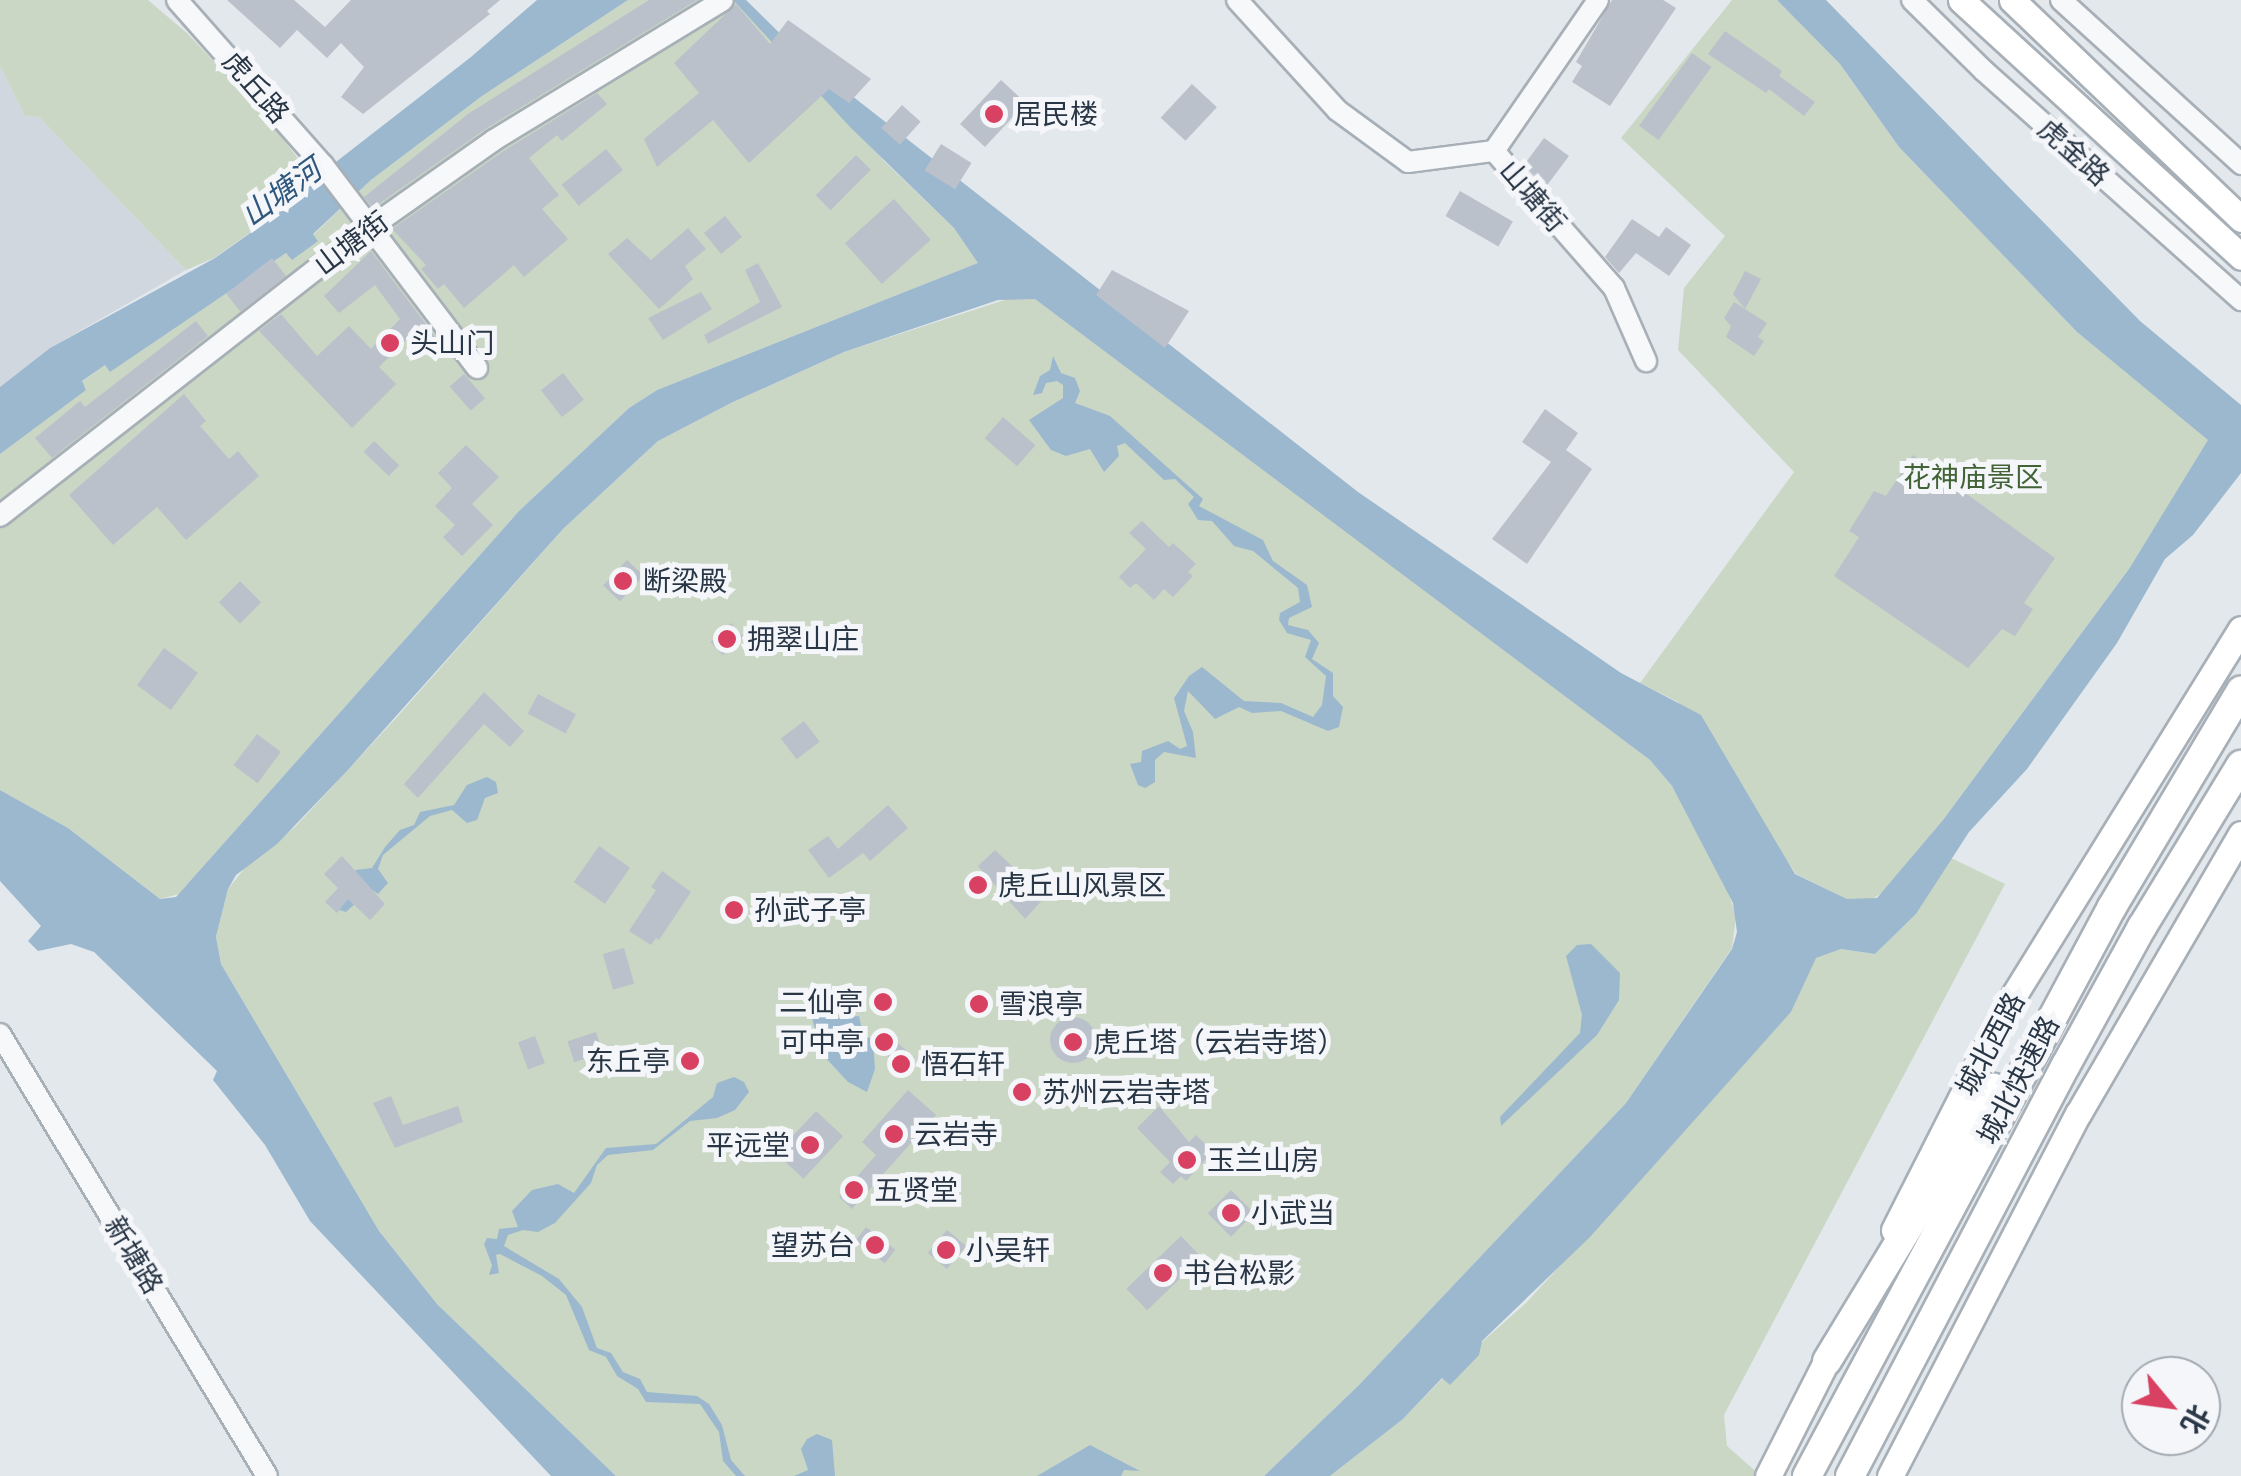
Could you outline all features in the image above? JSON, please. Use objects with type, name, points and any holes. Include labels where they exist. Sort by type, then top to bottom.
[{"type":"highway","name":"城北快速路","points":[[1807,1476],[2112,907],[2241,690]]},
{"type":"highway","name":"城北快速路","points":[[1850,1476],[2066,1065],[2142,928],[2241,765]]},
{"type":"highway","points":[[1827,1361],[2041,1004],[2112,907]]},
{"type":"main road","name":"虎金路","points":[[1961,0],[2241,258]]},
{"type":"main road","points":[[2012,0],[2241,219]]},
{"type":"main road","name":"城北西路","points":[[1768,1476],[2009,1003],[2241,628]]},
{"type":"main road","points":[[1890,1476],[2078,1114],[2241,834]]},
{"type":"street","name":"虎丘路","points":[[177,0],[322,165],[477,368]]},
{"type":"street","name":"山塘街","points":[[0,516],[368,229],[494,140],[723,0]]},
{"type":"street","name":"山塘街","points":[[1237,0],[1337,110],[1408,162],[1494,151],[1614,288],[1646,361]]},
{"type":"street","points":[[1494,151],[1598,0]]},
{"type":"street","name":"虎金路","points":[[1912,0],[1983,70],[2241,300]]},
{"type":"street","points":[[2061,0],[2241,164]]},
{"type":"street","name":"新塘路","points":[[0,1034],[267,1476]]},
{"type":"shaded area","points":[[0,66],[25,116],[39,117],[186,270],[50,348],[0,387]]},
{"type":"green space","points":[[0,0],[148,0],[188,34],[268,120],[314,179],[304,195],[214,258],[186,270],[39,117],[25,116],[0,66]]},
{"type":"green space","points":[[628,0],[733,0],[884,161],[954,228],[979,263],[657,390],[629,408],[519,511],[179,894],[160,899],[68,828],[0,790],[0,454],[86,389],[81,382],[105,365],[111,371],[286,253],[292,259],[318,240],[313,235],[371,180],[482,96]]},
{"type":"green space","name":"花神庙景区","points":[[1732,0],[1777,0],[1840,64],[1899,147],[2077,332],[2209,440],[2129,569],[1943,820],[1883,892],[1868,902],[1847,899],[1796,874],[1678,702],[1640,683],[1794,472],[1678,350],[1684,288],[1725,236],[1621,138]]},
{"type":"green space","name":"虎丘山风景区","points":[[1017,296],[1035,299],[1082,333],[1650,760],[1672,786],[1724,879],[1736,916],[1732,948],[1626,1103],[1358,1386],[1264,1476],[616,1476],[437,1304],[379,1231],[221,964],[216,937],[228,889],[248,864],[295,827],[563,529],[658,441],[844,352]]},
{"type":"green space","points":[[1951,858],[2005,884],[1724,1415],[1727,1446],[1761,1476],[1330,1476],[1403,1419],[1443,1378],[1449,1384],[1482,1342],[1527,1302],[1791,1012],[1815,958],[1841,949],[1875,954],[1916,914]]},
{"type":"water","points":[[537,0],[628,0],[482,96],[371,180],[313,234],[318,241],[292,260],[286,253],[110,372],[105,365],[82,381],[86,390],[0,454],[0,387],[50,348],[215,258],[304,195],[314,179],[471,57]]},
{"type":"water","points":[[733,0],[746,0],[810,63],[1358,492],[1621,673],[1701,715],[1795,874],[1847,899],[1877,898],[1943,820],[2129,569],[2208,440],[2077,332],[1899,147],[1840,64],[1777,0],[1826,0],[2140,321],[2241,405],[2241,473],[2193,535],[2165,559],[2117,643],[2027,769],[1969,832],[1916,914],[1875,954],[1841,949],[1816,958],[1791,1012],[1590,1237],[1482,1341],[1479,1355],[1450,1385],[1442,1378],[1403,1419],[1330,1476],[1264,1476],[1358,1386],[1626,1103],[1732,949],[1737,932],[1733,903],[1672,786],[1650,760],[1035,299],[998,300],[844,352],[658,441],[563,529],[347,771],[277,844],[236,875],[228,889],[216,937],[221,964],[379,1231],[437,1304],[616,1476],[551,1476],[310,1221],[265,1145],[213,1080],[217,1071],[94,952],[71,944],[38,951],[28,941],[41,926],[0,881],[0,790],[68,828],[160,899],[176,897],[519,511],[629,408],[657,390],[978,263],[954,228],[850,127]]},
{"type":"water","points":[[1053,356],[1061,373],[1075,378],[1080,391],[1075,403],[1110,416],[1203,499],[1199,506],[1263,540],[1273,561],[1307,585],[1312,607],[1289,618],[1288,625],[1308,630],[1319,643],[1312,659],[1333,673],[1333,696],[1343,707],[1339,727],[1328,731],[1281,711],[1252,713],[1239,707],[1215,719],[1188,691],[1184,711],[1193,732],[1196,758],[1164,752],[1155,760],[1155,782],[1145,788],[1138,785],[1130,764],[1141,762],[1142,751],[1168,741],[1180,749],[1187,746],[1174,698],[1189,676],[1202,667],[1244,701],[1281,703],[1313,717],[1322,705],[1326,676],[1305,657],[1311,640],[1287,633],[1279,620],[1280,613],[1300,602],[1298,588],[1253,551],[1234,546],[1212,521],[1198,520],[1188,504],[1194,497],[1175,479],[1164,480],[1125,443],[1117,446],[1119,456],[1104,472],[1090,449],[1066,456],[1051,450],[1029,420],[1063,398],[1063,385],[1057,381],[1046,383],[1042,393],[1033,395],[1040,376],[1050,370]]},
{"type":"water","points":[[487,777],[496,782],[498,793],[485,798],[477,820],[467,823],[452,810],[430,816],[383,855],[378,869],[388,883],[378,894],[371,889],[346,912],[330,907],[344,893],[339,888],[356,870],[372,868],[400,830],[414,825],[420,812],[454,805],[467,785]]},
{"type":"water","points":[[1591,944],[1620,973],[1619,1000],[1597,1035],[1501,1126],[1500,1117],[1580,1033],[1582,1015],[1566,956],[1577,945]]},
{"type":"water","points":[[821,1007],[832,1019],[859,1016],[863,1034],[873,1040],[875,1069],[867,1092],[848,1082],[822,1054],[812,1018]]},
{"type":"water","points":[[734,1077],[744,1082],[749,1092],[735,1110],[717,1118],[690,1121],[653,1150],[608,1155],[597,1165],[591,1183],[555,1223],[538,1232],[523,1230],[508,1235],[504,1246],[559,1279],[582,1307],[597,1348],[611,1353],[623,1372],[640,1379],[647,1392],[697,1396],[709,1404],[722,1425],[731,1460],[745,1476],[736,1476],[723,1461],[719,1432],[700,1404],[646,1402],[638,1389],[617,1376],[606,1357],[589,1350],[566,1295],[542,1276],[500,1254],[496,1255],[499,1273],[489,1275],[492,1265],[484,1244],[487,1238],[497,1239],[499,1229],[518,1227],[512,1211],[532,1190],[558,1184],[574,1193],[606,1148],[656,1144],[713,1097],[717,1083]]},
{"type":"water","points":[[817,1434],[832,1440],[835,1476],[794,1476],[808,1470],[801,1449],[807,1439]]},
{"type":"water","points":[[1090,1445],[1140,1471],[1124,1470],[1121,1476],[1037,1476]]},
{"type":"building","points":[[227,0],[294,0],[325,27],[351,0],[500,0],[487,11],[490,14],[363,114],[341,97],[364,67],[341,43],[327,58],[297,30],[280,48]]},
{"type":"building","points":[[649,0],[697,0],[487,128],[373,208],[364,197],[468,114]]},
{"type":"building","points":[[1612,0],[1663,0],[1676,8],[1610,106],[1572,82],[1582,66],[1576,62]]},
{"type":"building","points":[[736,4],[770,44],[788,20],[871,79],[849,103],[829,89],[749,163],[713,120],[657,167],[644,139],[699,93],[674,63]]},
{"type":"building","points":[[1725,31],[1782,71],[1779,76],[1815,102],[1804,116],[1769,89],[1766,93],[1708,54]]},
{"type":"building","points":[[1692,53],[1711,67],[1659,140],[1639,126]]},
{"type":"building","name":"居民楼","points":[[1001,80],[1026,103],[985,147],[960,124]]},
{"type":"building","name":"居民楼","points":[[1192,84],[1217,107],[1185,141],[1161,118]]},
{"type":"building","points":[[597,93],[607,104],[562,141],[557,135],[529,158],[559,195],[542,209],[568,239],[524,277],[514,265],[464,308],[444,284],[438,289],[421,269],[426,265],[392,229],[502,152]]},
{"type":"building","points":[[902,105],[921,122],[900,145],[881,128]]},
{"type":"building","points":[[1544,138],[1569,156],[1545,188],[1524,165]]},
{"type":"building","name":"居民楼","points":[[941,144],[972,163],[955,189],[925,170]]},
{"type":"building","points":[[606,149],[623,170],[579,206],[562,185]]},
{"type":"building","points":[[856,155],[871,170],[831,210],[816,195]]},
{"type":"building","points":[[1460,191],[1513,222],[1498,247],[1446,216]]},
{"type":"building","points":[[894,199],[931,240],[882,284],[845,243]]},
{"type":"building","points":[[725,216],[742,237],[721,254],[704,233]]},
{"type":"building","points":[[1632,219],[1659,237],[1666,227],[1691,245],[1669,276],[1636,253],[1619,273],[1605,257]]},
{"type":"building","points":[[688,228],[706,249],[685,266],[693,279],[659,309],[608,254],[627,238],[651,260]]},
{"type":"building","points":[[371,251],[440,343],[425,354],[411,335],[379,367],[396,384],[352,428],[259,331],[281,314],[317,356],[349,326],[371,349],[400,319],[375,285],[339,313],[324,296]]},
{"type":"building","points":[[272,258],[286,276],[240,312],[226,294]]},
{"type":"building","points":[[758,263],[782,307],[708,344],[704,335],[760,302],[745,270]]},
{"type":"building","points":[[1112,270],[1189,311],[1165,348],[1096,295]]},
{"type":"building","points":[[1745,271],[1761,279],[1745,309],[1733,294]]},
{"type":"building","points":[[701,292],[712,309],[663,340],[648,318]]},
{"type":"building","points":[[1734,302],[1767,323],[1758,337],[1764,341],[1754,356],[1726,337],[1731,326],[1724,318]]},
{"type":"building","points":[[196,321],[208,336],[52,458],[35,438],[80,401],[85,407]]},
{"type":"building","points":[[563,373],[584,400],[562,417],[541,390]]},
{"type":"building","points":[[464,374],[485,398],[471,411],[450,386]]},
{"type":"building","points":[[184,394],[206,421],[200,426],[229,459],[238,451],[259,476],[186,540],[157,507],[113,545],[69,495]]},
{"type":"building","points":[[1545,409],[1578,433],[1566,450],[1592,469],[1527,564],[1492,539],[1551,462],[1522,442]]},
{"type":"building","points":[[1003,417],[1035,445],[1017,466],[985,438]]},
{"type":"building","points":[[374,441],[399,465],[389,476],[364,452]]},
{"type":"building","points":[[466,445],[499,477],[472,504],[493,525],[462,556],[443,537],[455,525],[435,506],[452,488],[438,473]]},
{"type":"building","points":[[1913,455],[2055,558],[2024,603],[2033,609],[2015,636],[2002,629],[1968,668],[1834,576],[1859,537],[1849,531],[1874,491],[1886,496]]},
{"type":"building","points":[[1142,521],[1169,547],[1173,543],[1196,564],[1188,572],[1193,576],[1173,597],[1164,589],[1154,600],[1136,583],[1130,588],[1119,577],[1146,549],[1129,533]]},
{"type":"building","name":"断梁殿","points":[[627,560],[644,576],[620,601],[603,586]]},
{"type":"building","points":[[240,581],[261,602],[240,623],[219,602]]},
{"type":"building","name":"拥翠山庄","points":[[731,623],[743,636],[723,655],[711,642]]},
{"type":"building","points":[[164,648],[198,673],[171,710],[137,685]]},
{"type":"building","points":[[484,692],[524,731],[510,747],[484,724],[418,798],[404,784]]},
{"type":"building","points":[[538,694],[576,714],[566,734],[528,713]]},
{"type":"building","points":[[804,721],[820,742],[796,759],[781,738]]},
{"type":"building","points":[[257,734],[281,752],[257,783],[234,765]]},
{"type":"building","points":[[888,805],[908,828],[870,861],[863,853],[829,878],[808,850],[828,836],[838,849]]},
{"type":"building","points":[[599,846],[630,868],[605,904],[574,882]]},
{"type":"building","points":[[995,850],[1045,897],[1025,919],[978,866]]},
{"type":"building","points":[[342,856],[385,904],[370,920],[348,899],[337,913],[325,902],[338,888],[324,874]]},
{"type":"building","points":[[662,871],[691,892],[659,940],[656,938],[651,945],[629,931],[656,890],[651,887]]},
{"type":"building","points":[[624,948],[634,984],[613,990],[603,954]]},
{"type":"building","name":"虎丘塔（云岩寺塔）","points":[[1073,1017],[1089,1024],[1096,1040],[1089,1056],[1073,1063],[1057,1056],[1050,1040],[1057,1024]]},
{"type":"building","points":[[884,1031],[915,1058],[904,1071],[873,1044]]},
{"type":"building","points":[[596,1032],[603,1053],[574,1062],[567,1041]]},
{"type":"building","points":[[535,1036],[545,1063],[528,1069],[518,1042]]},
{"type":"building","name":"云岩寺","points":[[908,1090],[936,1115],[852,1209],[839,1197],[876,1155],[862,1142]]},
{"type":"building","points":[[391,1096],[403,1125],[458,1106],[463,1122],[395,1148],[373,1103]]},
{"type":"building","points":[[1159,1106],[1189,1142],[1196,1135],[1209,1147],[1203,1154],[1207,1158],[1186,1181],[1181,1176],[1173,1184],[1160,1172],[1170,1162],[1137,1128]]},
{"type":"building","name":"平远堂","points":[[816,1111],[843,1136],[804,1179],[776,1153]]},
{"type":"building","name":"小武当","points":[[1231,1190],[1254,1213],[1231,1237],[1208,1213]]},
{"type":"building","name":"望苏台","points":[[866,1227],[895,1250],[885,1263],[856,1240]]},
{"type":"building","name":"小吴轩","points":[[947,1230],[966,1246],[947,1269],[928,1253]]},
{"type":"building","name":"书台松影","points":[[1181,1236],[1202,1258],[1147,1310],[1126,1289]]},
{"type":"place","name":"居民楼","points":[[994,114]]},
{"type":"place","name":"头山门","points":[[390,343]]},
{"type":"place","name":"断梁殿","points":[[623,581]]},
{"type":"place","name":"拥翠山庄","points":[[727,639]]},
{"type":"place","name":"虎丘山风景区","points":[[978,885]]},
{"type":"place","name":"孙武子亭","points":[[734,910]]},
{"type":"place","name":"二仙亭","points":[[883,1002]]},
{"type":"place","name":"雪浪亭","points":[[979,1004]]},
{"type":"place","name":"可中亭","points":[[884,1042]]},
{"type":"place","name":"虎丘塔（云岩寺塔）","points":[[1073,1042]]},
{"type":"place","name":"东丘亭","points":[[690,1061]]},
{"type":"place","name":"悟石轩","points":[[901,1064]]},
{"type":"place","name":"苏州云岩寺塔","points":[[1022,1092]]},
{"type":"place","name":"云岩寺","points":[[894,1134]]},
{"type":"place","name":"平远堂","points":[[810,1145]]},
{"type":"place","name":"玉兰山房","points":[[1187,1160]]},
{"type":"place","name":"五贤堂","points":[[854,1190]]},
{"type":"place","name":"小武当","points":[[1231,1213]]},
{"type":"place","name":"望苏台","points":[[875,1245]]},
{"type":"place","name":"小吴轩","points":[[946,1250]]},
{"type":"place","name":"书台松影","points":[[1163,1273]]},
{"type":"water label","name":"山塘河","points":[[281,192]]}]
